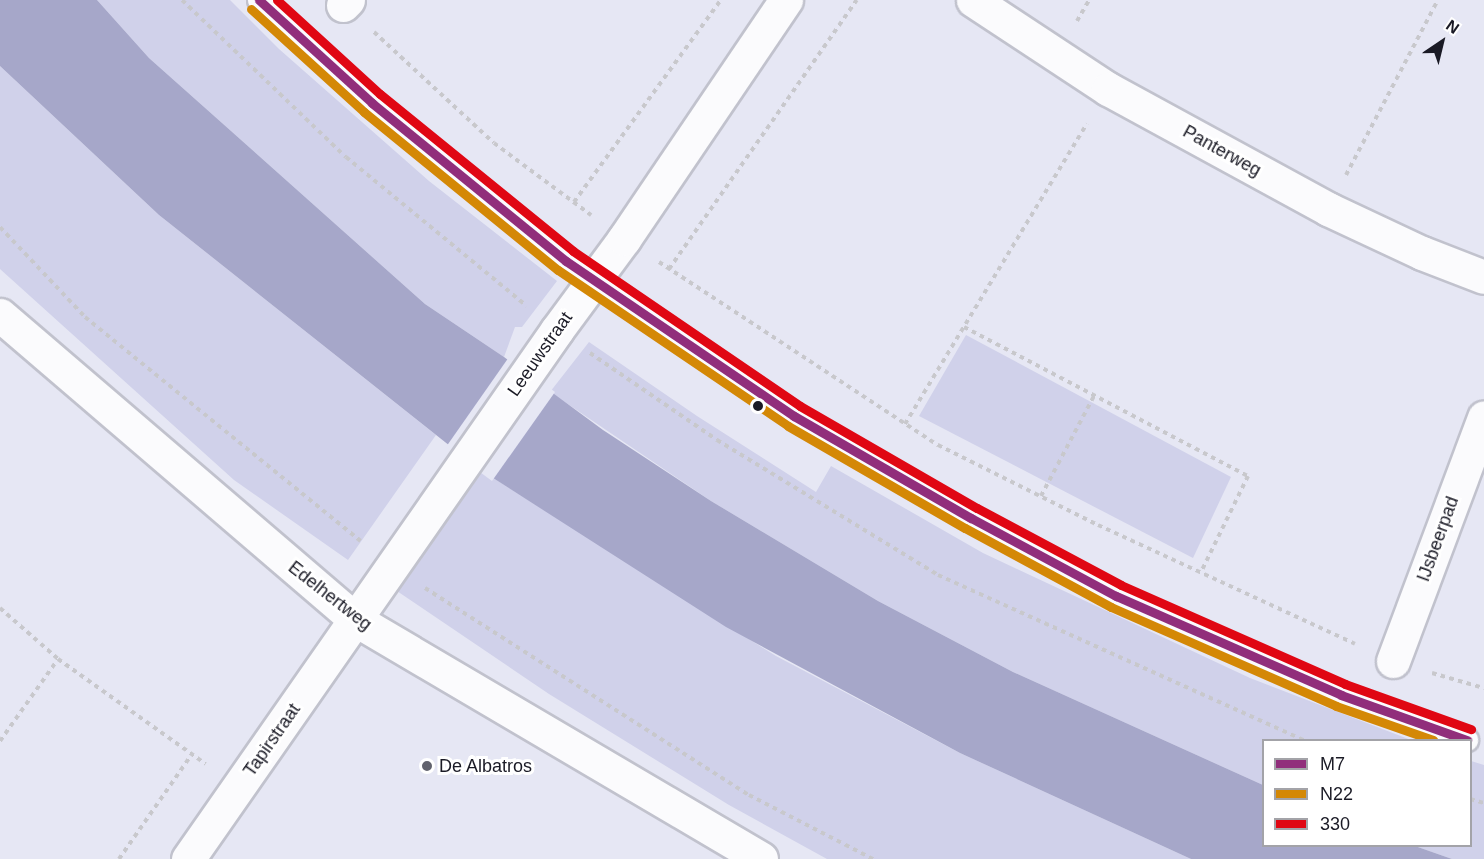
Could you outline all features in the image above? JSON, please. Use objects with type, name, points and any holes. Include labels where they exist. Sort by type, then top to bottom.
[{"type":"street","name":"Leeuwstraat","points":[[356,620],[539,355],[624,239],[786,0]]},
{"type":"street","name":"Panterweg","points":[[973,0],[1108,89],[1329,209],[1422,253],[1484,277]]},
{"type":"street","name":"Edelhertweg","points":[[0,315],[356,620],[761,859]]},
{"type":"street","name":"IJsbeerpad","points":[[1393,661],[1484,417]]},
{"type":"street","name":"Tapirstraat","points":[[188,859],[356,620]]},
{"type":"lane","points":[[259,0],[429,152],[593,281],[794,416],[971,518],[1116,596],[1341,695],[1463,739]]},
{"type":"path","points":[[574,202],[721,0]]},
{"type":"path","points":[[669,269],[857,0]]},
{"type":"path","points":[[1329,209],[1438,0]]},
{"type":"path","points":[[346,3],[494,143],[624,239],[938,445],[1041,497],[1393,661],[1484,688]]},
{"type":"path","points":[[905,424],[1108,89]]},
{"type":"path","points":[[964,327],[1248,476],[1201,572]]},
{"type":"path","points":[[1041,497],[1094,396]]},
{"type":"path","points":[[0,608],[58,659],[238,787]]},
{"type":"path","points":[[0,741],[58,659]]},
{"type":"path","points":[[119,859],[192,754]]},
{"type":"shaded area","points":[[0,0],[97,0],[149,58],[425,304],[504,357],[603,430],[711,501],[878,601],[1013,672],[1262,785],[1262,847],[1418,847],[1452,859],[1191,859],[960,753],[726,627],[479,469],[159,215],[0,66]]},
{"type":"shaded area","points":[[97,0],[230,0],[279,49],[429,181],[557,281],[522,327],[515,327],[504,357],[425,304],[149,58]]},
{"type":"shaded area","points":[[0,66],[159,215],[436,435],[348,560],[234,480],[0,269]]},
{"type":"shaded area","points":[[966,335],[1231,477],[1193,558],[919,416]]},
{"type":"shaded area","points":[[589,342],[697,416],[816,492],[831,466],[983,553],[1250,678],[1408,739],[1262,739],[1262,785],[1013,672],[878,601],[711,501],[550,392]]},
{"type":"shaded area","points":[[479,469],[776,656],[960,753],[1191,859],[827,859],[729,805],[549,694],[394,589]]},
{"type":"shaded area","points":[[1472,761],[1484,765],[1484,859],[1452,859],[1418,847],[1472,847]]},
{"type":"pier","points":[[509,357],[555,392],[492,481],[446,447]]},
{"type":"transit line","name":"M7","points":[[259,0],[372,103],[566,261],[794,416],[971,518],[1116,596],[1341,695],[1464,739]]},
{"type":"transit line","name":"330","points":[[277,0],[380,94],[573,251],[800,406],[977,508],[1121,585],[1345,684],[1471,729]]},
{"type":"transit line","name":"N22","points":[[251,9],[364,112],[558,270],[788,426],[965,528],[1111,607],[1336,706],[1430,739]]},
{"type":"place","name":"De Albatros","points":[[427,766]]}]
